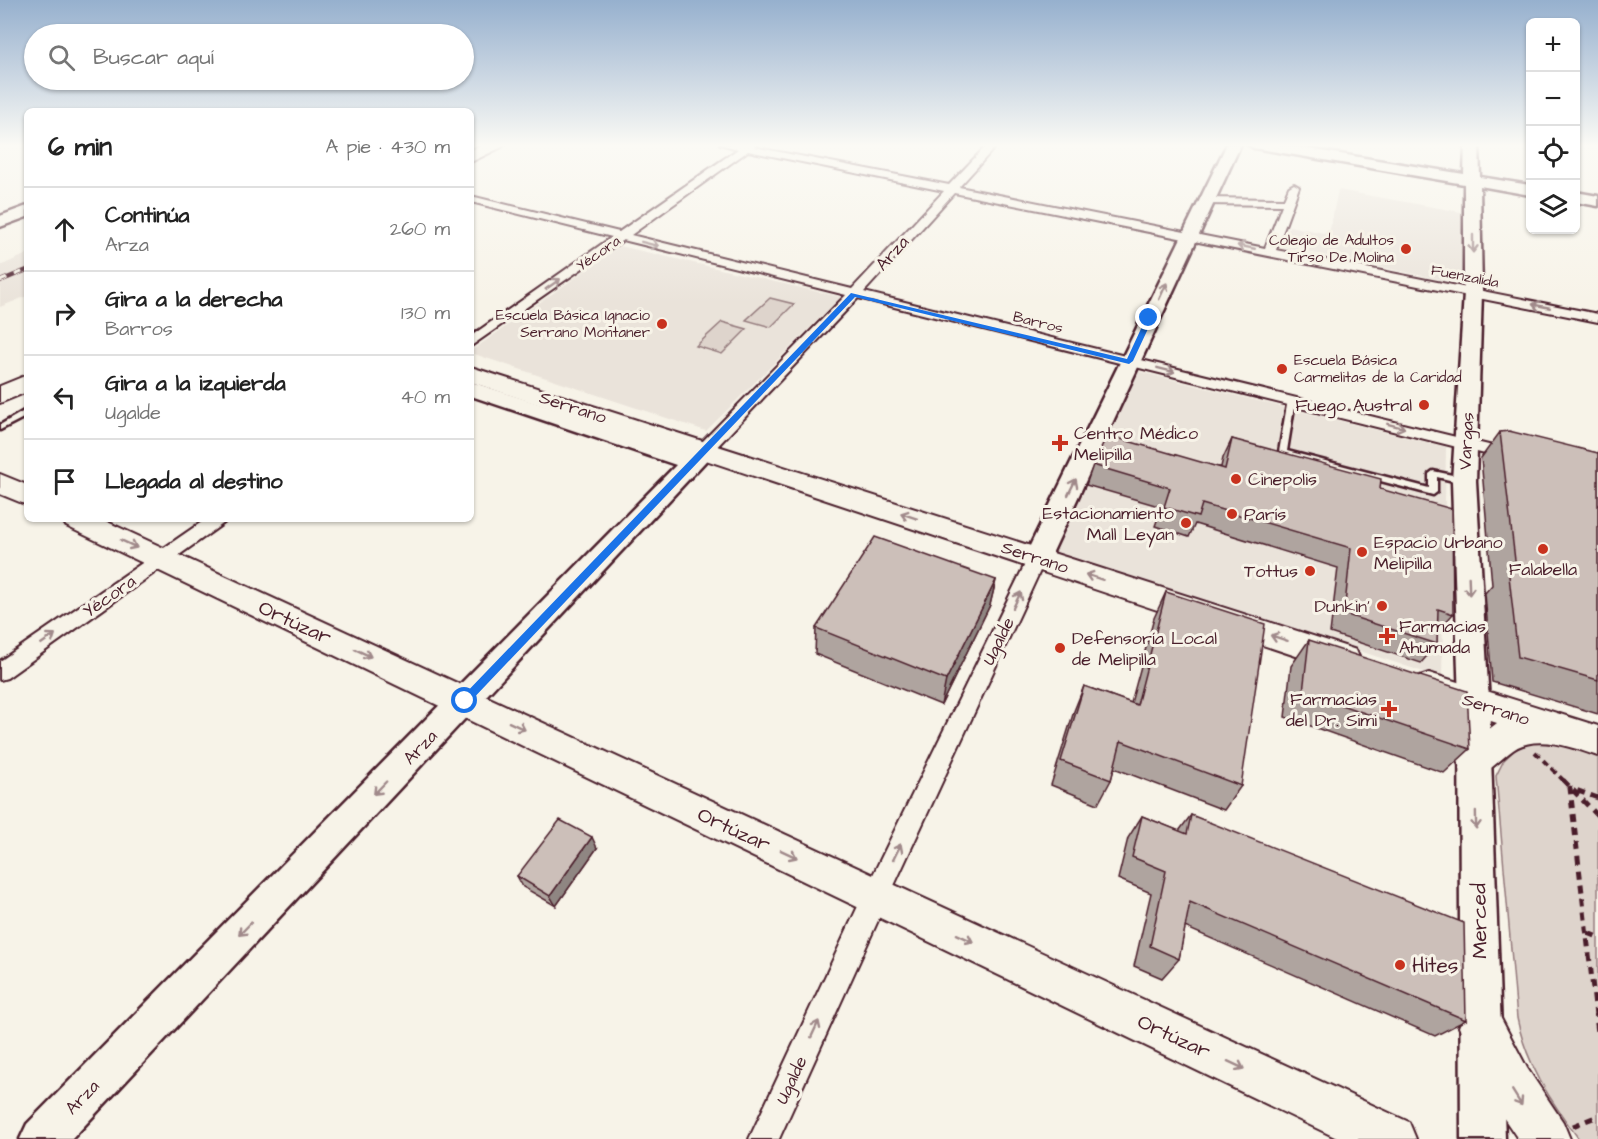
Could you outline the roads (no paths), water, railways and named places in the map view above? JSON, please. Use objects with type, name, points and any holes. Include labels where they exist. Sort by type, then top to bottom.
[{"type":"main road","name":"Ugalde","points":[[1037,558],[1208,197]]},
{"type":"main road","name":"Vargas","points":[[1472,197],[1473,293],[1464,481],[1474,703]]},
{"type":"main road","points":[[1580,198],[1598,201]]},
{"type":"main road","points":[[0,222],[24,212]]},
{"type":"main road","name":"Serrano","points":[[474,375],[699,456]]},
{"type":"main road","points":[[0,396],[21,380]]},
{"type":"main road","name":"Serrano","points":[[474,390],[1037,558],[1474,703],[1585,737]]},
{"type":"main road","name":"Arza","points":[[42,1139],[699,456]]},
{"type":"main road","points":[[0,483],[24,495]]},
{"type":"main road","name":"Ortúzar","points":[[82,522],[1392,1139]]},
{"type":"main road","name":"Merced","points":[[1474,703],[1484,1139]]},
{"type":"main road","points":[[1475,761],[1493,743],[1515,731],[1542,729],[1585,737]]},
{"type":"main road","points":[[1481,1027],[1510,1085],[1546,1139]]},
{"type":"street","name":"Yécora","points":[[474,340],[678,197]]},
{"type":"street","name":"Arza","points":[[699,456],[854,295],[943,197]]},
{"type":"street","name":"Fuenzalida","points":[[991,197],[1598,318]]},
{"type":"street","points":[[1269,252],[1290,197]]},
{"type":"street","name":"Barros","points":[[474,200],[1521,458]]},
{"type":"street","points":[[1206,201],[1288,202]]},
{"type":"street","name":"Yécora","points":[[0,672],[214,522]]},
{"type":"street","name":"Ugalde","points":[[764,1139],[876,896],[1037,558]]},
{"type":"lane","points":[[1291,401],[1283,452],[1433,492],[1433,474],[1464,481]]},
{"type":"lane","points":[[0,428],[24,415]]},
{"type":"railway","points":[[0,281],[24,271]]},
{"type":"place","name":"Colegio de Adultos Tirso De Molina","points":[[1406,249]]},
{"type":"place","name":"Escuela Básica Ignacio Serrano Montaner","points":[[662,324]]},
{"type":"place","name":"Escuela Básica Carmelitas de la Caridad","points":[[1282,369]]},
{"type":"place","name":"Fuego Austral","points":[[1424,405]]},
{"type":"place","name":"Centro Médico Melipilla","points":[[1060,443]]},
{"type":"place","name":"Cinepolis","points":[[1236,479]]},
{"type":"place","name":"París","points":[[1232,514]]},
{"type":"place","name":"Estacionamiento Mall Leyan","points":[[1186,523]]},
{"type":"place","name":"Falabella","points":[[1543,549]]},
{"type":"place","name":"Espacio Urbano Melipilla","points":[[1362,552]]},
{"type":"place","name":"Tottus","points":[[1310,571]]},
{"type":"place","name":"Dunkin'","points":[[1382,606]]},
{"type":"place","name":"Farmacias Ahumada","points":[[1387,636]]},
{"type":"place","name":"Defensoría Local de Melipilla","points":[[1060,648]]},
{"type":"place","name":"Farmacias del Dr. Simi","points":[[1389,709]]},
{"type":"place","name":"Hites","points":[[1400,965]]}]
